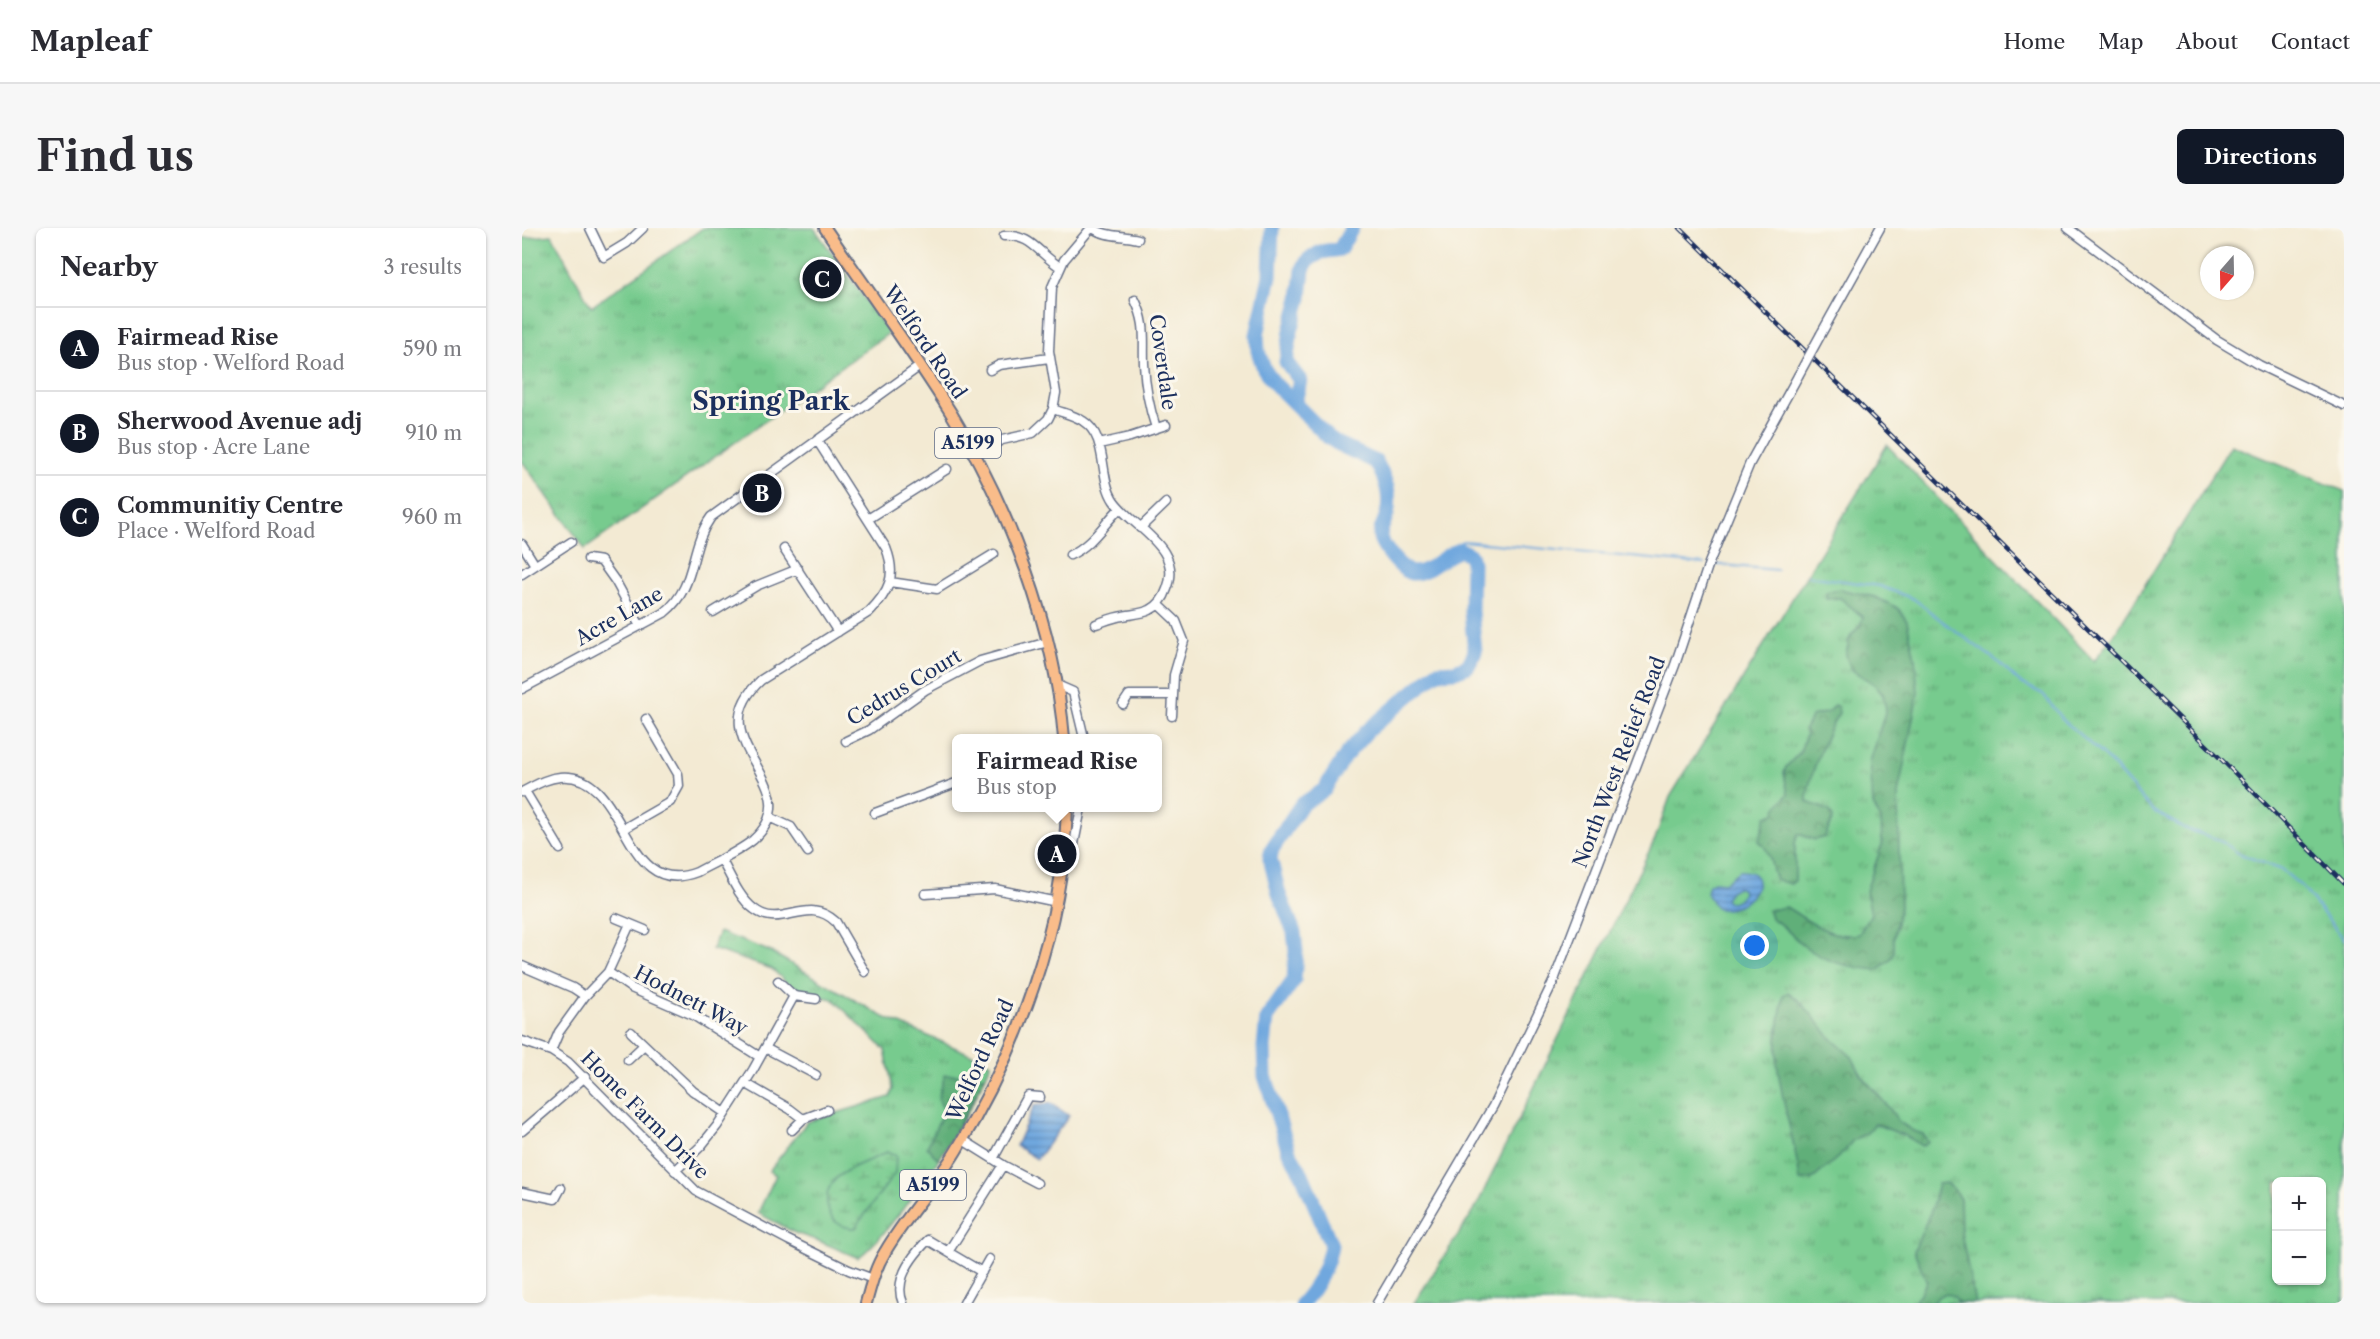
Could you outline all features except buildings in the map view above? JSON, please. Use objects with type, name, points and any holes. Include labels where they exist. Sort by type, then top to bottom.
[{"type":"main road","name":"Welford Road","points":[[825,228],[920,366],[952,415],[973,454],[1013,540],[1048,642],[1064,734]]},
{"type":"main road","name":"Welford Road","points":[[866,1303],[884,1253],[945,1169],[963,1140],[983,1102],[1023,1012],[1044,953],[1057,902],[1067,812]]},
{"type":"street","points":[[590,228],[604,257],[627,243],[643,228]]},
{"type":"street","points":[[973,454],[1002,440],[1033,433],[1048,419],[1053,410],[1056,393],[1049,358],[1050,300],[1059,267],[1091,228],[1104,235],[1123,235],[1138,239]]},
{"type":"street","name":"North West Relief Road","points":[[1377,1303],[1493,1106],[1554,980],[1671,676],[1709,563],[1750,463],[1880,228]]},
{"type":"street","points":[[2068,228],[2217,340],[2259,365],[2344,406]]},
{"type":"street","points":[[1004,236],[1028,239],[1048,260],[1059,267]]},
{"type":"street","name":"Coverdale","points":[[1135,300],[1144,321],[1148,402],[1156,428]]},
{"type":"street","points":[[990,370],[999,365],[1049,358]]},
{"type":"street","name":"Acre Lane","points":[[522,689],[664,613],[681,596],[687,585],[701,533],[711,517],[920,366]]},
{"type":"street","points":[[1053,410],[1085,422],[1093,431],[1099,444],[1106,485],[1120,508],[1162,548],[1171,576],[1169,585],[1158,604],[1140,613],[1096,624]]},
{"type":"street","name":"Coverdale","points":[[1099,444],[1166,425]]},
{"type":"street","points":[[560,849],[524,791],[549,779],[568,777],[578,779],[588,783],[604,796],[644,862],[661,873],[688,876],[721,859],[753,839],[769,817],[768,786],[740,732],[742,704],[761,680],[869,612],[883,598],[891,582],[889,555],[817,440]]},
{"type":"street","points":[[868,519],[947,469]]},
{"type":"street","points":[[1140,528],[1166,503]]},
{"type":"street","points":[[1070,555],[1089,544],[1102,526],[1120,508]]},
{"type":"street","points":[[522,574],[571,542]]},
{"type":"street","points":[[522,544],[535,565]]},
{"type":"street","points":[[784,549],[838,632]]},
{"type":"street","points":[[891,582],[937,589],[994,554]]},
{"type":"street","points":[[588,559],[601,561],[616,582],[640,626]]},
{"type":"street","points":[[713,612],[756,586],[798,569]]},
{"type":"street","points":[[1158,604],[1176,621],[1184,641],[1176,667],[1172,716]]},
{"type":"street","name":"Cedrus Court","points":[[846,741],[868,730],[925,690],[980,661],[1048,642]]},
{"type":"street","points":[[1057,685],[1073,692],[1083,734]]},
{"type":"street","points":[[1123,704],[1129,695],[1173,695]]},
{"type":"street","points":[[623,829],[670,802],[679,786],[678,774],[646,719]]},
{"type":"street","points":[[875,813],[952,785]]},
{"type":"street","points":[[1073,849],[1080,812]]},
{"type":"street","points":[[769,817],[791,827],[808,852]]},
{"type":"street","points":[[721,859],[748,904],[763,915],[782,917],[807,910],[830,917],[836,922],[865,972]]},
{"type":"street","points":[[925,894],[995,889],[1057,902]]},
{"type":"street","points":[[616,918],[645,930]]},
{"type":"street","points":[[551,1051],[559,1032],[585,996],[608,972],[630,924]]},
{"type":"street","points":[[522,966],[573,988],[585,996]]},
{"type":"street","name":"Hodnett Way","points":[[608,972],[631,988],[693,1015],[760,1057]]},
{"type":"street","points":[[778,981],[794,996],[816,999]]},
{"type":"street","points":[[675,1171],[701,1146],[725,1113],[745,1083],[794,996]]},
{"type":"street","points":[[631,1032],[693,1091],[725,1113]]},
{"type":"street","name":"Home Farm Drive","points":[[522,1041],[551,1051],[568,1062],[696,1191],[728,1210],[840,1266],[873,1279]]},
{"type":"street","points":[[628,1060],[644,1045]]},
{"type":"street","points":[[765,1048],[816,1075]]},
{"type":"street","points":[[522,1131],[585,1077]]},
{"type":"street","points":[[745,1083],[790,1108],[803,1119]]},
{"type":"street","points":[[993,1159],[1028,1096],[1040,1097]]},
{"type":"street","points":[[792,1130],[803,1119],[827,1110]]},
{"type":"street","points":[[963,1140],[1037,1183]]},
{"type":"street","points":[[948,1252],[1003,1165]]},
{"type":"street","points":[[522,1192],[555,1199],[561,1188]]},
{"type":"street","points":[[903,1303],[899,1288],[900,1281],[922,1245],[928,1240],[982,1272]]},
{"type":"street","points":[[964,1303],[989,1259]]},
{"type":"green space","points":[[703,228],[814,228],[889,333],[585,549],[522,461],[522,238],[552,235],[591,307]]},
{"type":"green space","points":[[1887,445],[2094,661],[2116,632],[2231,445],[2344,491],[2344,1303],[1414,1303],[1475,1209],[1655,839],[1670,797]]},
{"type":"green space","points":[[1839,589],[1875,597],[1898,608],[1907,621],[1915,658],[1918,693],[1898,794],[1900,907],[1894,937],[1894,952],[1890,960],[1877,970],[1847,966],[1811,951],[1771,918],[1769,910],[1786,907],[1830,932],[1849,935],[1859,934],[1871,914],[1866,891],[1882,845],[1881,820],[1873,805],[1870,762],[1886,709],[1883,695],[1874,684],[1852,670],[1847,659],[1850,637],[1860,625],[1863,617],[1840,598],[1826,599],[1826,592]]},
{"type":"green space","points":[[1834,705],[1838,707],[1839,713],[1818,756],[1807,802],[1830,811],[1833,818],[1825,837],[1815,840],[1798,834],[1795,843],[1795,881],[1790,884],[1776,880],[1769,854],[1759,841],[1766,816],[1775,813],[1788,794],[1784,773],[1786,767],[1800,752],[1806,734],[1805,729],[1812,716],[1828,712]]},
{"type":"green space","points":[[719,932],[769,951],[884,1017],[991,1063],[975,1100],[943,1153],[890,1225],[858,1258],[795,1233],[758,1213],[776,1175],[769,1171],[807,1122],[890,1097],[893,1089],[885,1050],[833,999],[796,992],[772,969],[712,949]],"holes":[[[887,1152],[835,1222],[846,1171]]]},
{"type":"green space","points":[[1788,992],[1802,1003],[1832,1039],[1852,1057],[1862,1076],[1899,1122],[1923,1134],[1928,1142],[1922,1146],[1903,1135],[1875,1124],[1867,1133],[1853,1140],[1844,1152],[1814,1178],[1800,1181],[1777,1061],[1777,1037],[1783,996]]},
{"type":"green space","points":[[945,1075],[986,1076],[939,1160],[927,1147],[944,1110],[938,1099]]},
{"type":"green space","points":[[887,1152],[896,1156],[895,1173],[855,1228],[836,1222],[829,1212],[827,1199],[829,1188],[844,1173]]},
{"type":"green space","points":[[1945,1183],[1953,1188],[1960,1199],[1961,1232],[1975,1303],[1959,1303],[1954,1296],[1946,1293],[1939,1296],[1933,1303],[1914,1303],[1927,1282],[1914,1251],[1932,1208],[1938,1184]]},
{"type":"water","points":[[1739,871],[1751,873],[1757,878],[1757,885],[1753,893],[1746,900],[1726,909],[1716,908],[1707,893],[1709,885],[1713,882],[1724,883]],"holes":[[[1737,887],[1742,889],[1743,893],[1739,900],[1732,903],[1727,902],[1725,898],[1730,891]]]},
{"type":"water","points":[[1051,1103],[1069,1116],[1037,1159],[1016,1146],[1034,1106]]},
{"type":"waterway","points":[[1272,228],[1270,276],[1257,335],[1258,351],[1264,369],[1274,383],[1328,437],[1376,462],[1385,480],[1389,500],[1380,533],[1381,540],[1403,568],[1412,573],[1419,572],[1455,552],[1461,550],[1470,555],[1472,562],[1471,611],[1475,652],[1468,666],[1455,671],[1437,672],[1368,730],[1346,755],[1324,790],[1301,805],[1272,849],[1270,858],[1279,894],[1294,932],[1296,951],[1294,980],[1267,1018],[1264,1047],[1265,1076],[1289,1152],[1302,1174],[1331,1245],[1321,1276],[1302,1303]]},
{"type":"waterway","points":[[1295,402],[1300,380],[1286,362],[1300,298],[1303,269],[1308,260],[1321,252],[1340,249],[1352,228]]},
{"type":"waterway","points":[[1451,552],[1455,545],[1463,541],[1705,564]]},
{"type":"waterway","points":[[1711,564],[1777,570]]},
{"type":"waterway","points":[[1808,576],[1880,586],[1914,599],[1997,661],[2019,682],[2043,694],[2061,718],[2108,760],[2153,811],[2186,829],[2220,840],[2238,853],[2282,870],[2302,887],[2344,939]]},
{"type":"railway","points":[[1680,228],[2226,764],[2344,884]]},
{"type":"place","name":"Communitiy Centre","points":[[822,279]]},
{"type":"place","name":"Sherwood Avenue adj","points":[[762,493]]},
{"type":"place","name":"Fairmead Rise","points":[[1057,854]]},
{"type":"district","name":"Spring Park","points":[[771,401]]}]
